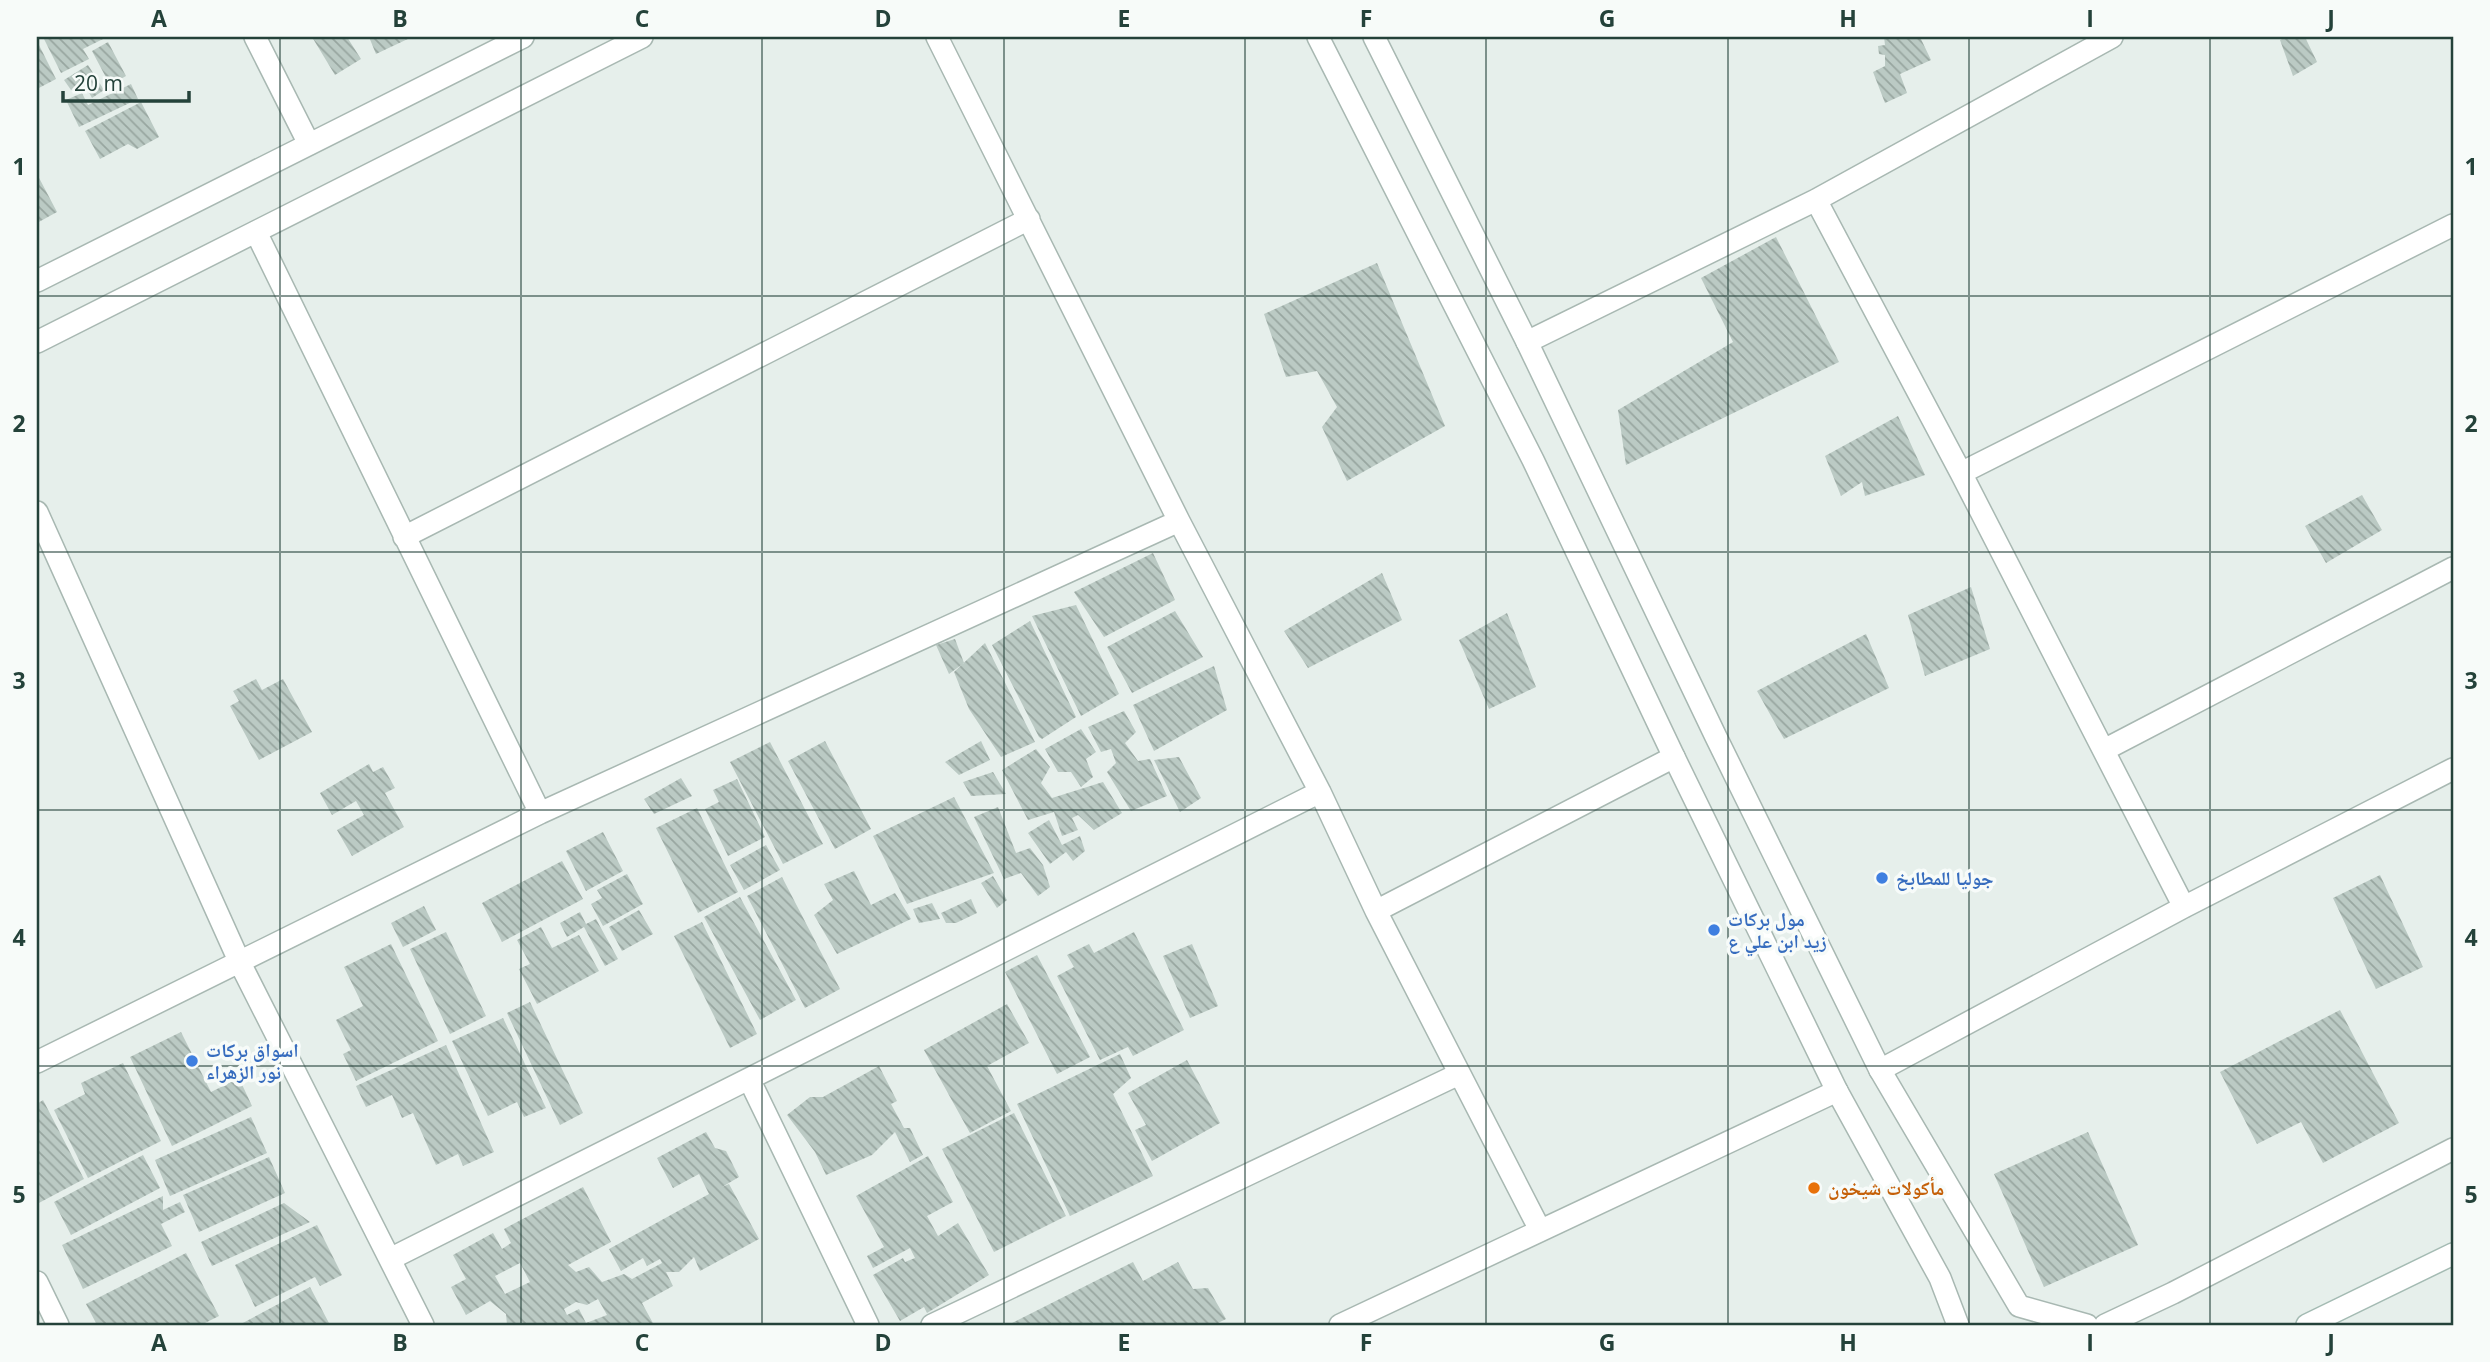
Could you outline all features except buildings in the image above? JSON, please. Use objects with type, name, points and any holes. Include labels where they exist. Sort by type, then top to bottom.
[{"type":"street","points":[[255,37],[309,144]]},
{"type":"street","points":[[37,281],[523,37]]},
{"type":"street","points":[[37,342],[642,37]]},
{"type":"street","points":[[937,37],[1179,521],[1320,792],[1376,911],[1540,1230]]},
{"type":"street","points":[[1318,37],[1534,460],[1674,757],[1837,1091],[1940,1278],[1958,1325]]},
{"type":"street","points":[[1375,37],[1527,342],[1716,737],[1880,1070],[2019,1316],[2087,1325]]},
{"type":"street","points":[[1527,342],[1816,200],[2112,37]]},
{"type":"street","points":[[1816,200],[1961,473],[2184,906]]},
{"type":"street","points":[[404,537],[1029,219]]},
{"type":"street","points":[[1961,473],[2453,225]]},
{"type":"street","points":[[256,232],[540,813]]},
{"type":"street","points":[[37,512],[240,963],[423,1325]]},
{"type":"street","points":[[37,1062],[540,813],[1179,521]]},
{"type":"street","points":[[2104,750],[2453,569]]},
{"type":"street","points":[[1376,911],[1674,757]]},
{"type":"street","points":[[1880,1070],[2184,906],[2453,769]]},
{"type":"street","points":[[390,1259],[1320,792]]},
{"type":"street","points":[[932,1325],[1460,1074]]},
{"type":"street","points":[[749,1079],[868,1325]]},
{"type":"street","points":[[1340,1325],[1837,1091]]},
{"type":"street","points":[[2105,1325],[2173,1293],[2453,1149]]},
{"type":"street","points":[[2307,1325],[2453,1254]]},
{"type":"street","points":[[37,1282],[58,1325]]},
{"type":"place","name":"جوليا للمطابخ","points":[[1882,878]]},
{"type":"place","name":"مول بركات زيد ابن علي ع","points":[[1714,930]]},
{"type":"place","name":"اسواق بركات نور الزهراء","points":[[192,1061]]},
{"type":"place","name":"مأكولات شيخون","points":[[1814,1188]]}]
